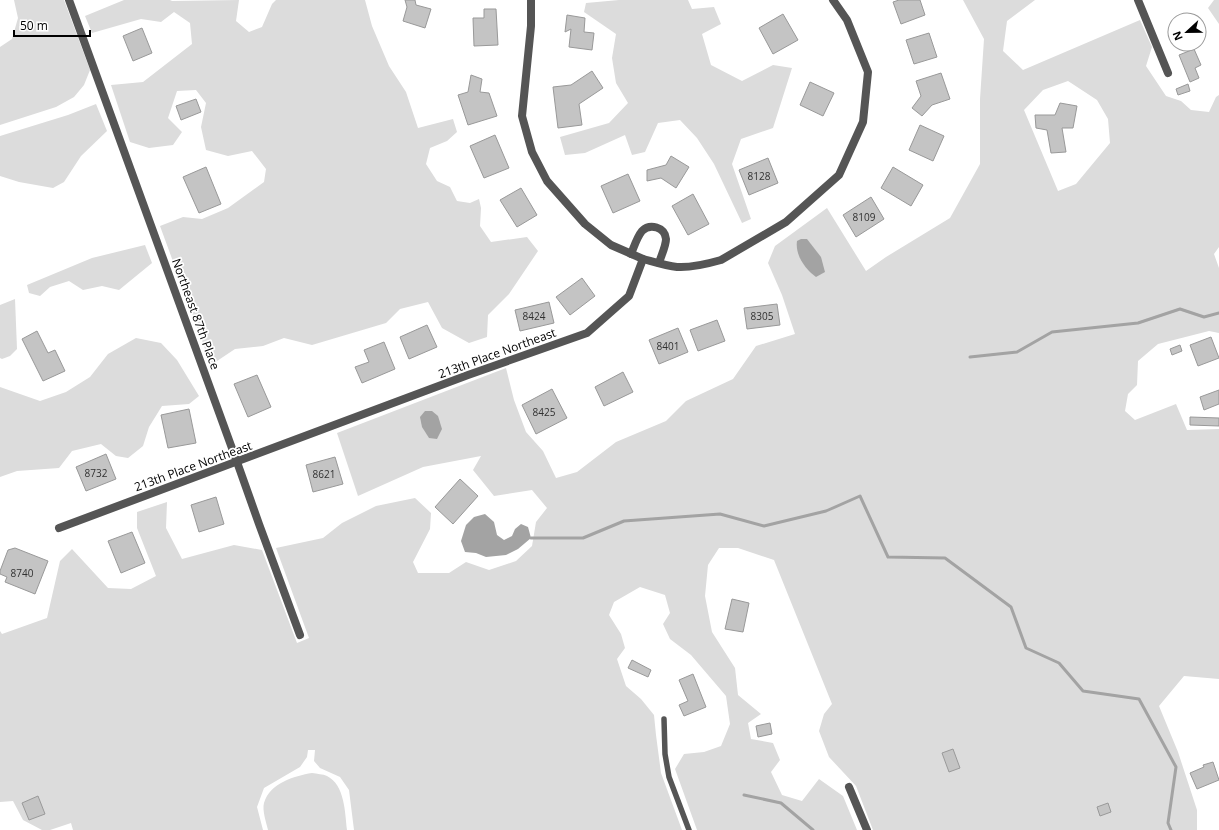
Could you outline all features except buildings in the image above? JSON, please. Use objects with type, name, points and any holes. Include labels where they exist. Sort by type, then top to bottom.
[{"type":"street","name":"Northeast 87th Place","points":[[69,0],[300,635]]},
{"type":"street","points":[[531,0],[531,26],[522,116],[532,152],[547,181],[585,224],[611,245],[643,259],[677,267],[696,266],[721,260],[786,222],[839,175],[863,122],[868,72],[847,20],[833,0]]},
{"type":"street","points":[[1138,0],[1168,73]]},
{"type":"street","points":[[631,254],[642,230],[650,226],[655,227],[663,231],[666,239],[659,263]]},
{"type":"street","name":"213th Place Northeast","points":[[59,528],[468,375],[587,334],[629,296],[643,259]]},
{"type":"street","points":[[849,787],[867,830]]},
{"type":"lane","points":[[664,719],[665,754],[669,777],[689,830]]},
{"type":"shaded area","points":[[14,0],[64,0],[90,70],[84,85],[74,97],[56,107],[0,125],[0,47],[12,39],[18,18]]},
{"type":"shaded area","points":[[124,0],[239,0],[236,21],[249,32],[262,27],[272,4],[276,0],[365,0],[372,26],[389,66],[406,92],[418,128],[453,119],[457,132],[447,141],[430,148],[426,164],[437,181],[450,187],[457,201],[470,203],[479,199],[481,208],[480,226],[491,242],[527,237],[538,251],[509,294],[488,315],[487,337],[469,343],[442,328],[428,302],[400,309],[386,323],[312,345],[284,338],[263,346],[235,349],[211,365],[160,226],[183,217],[202,219],[228,208],[264,182],[266,169],[252,151],[228,156],[206,150],[201,127],[206,103],[196,90],[177,91],[168,118],[182,132],[173,145],[149,148],[130,142],[111,85],[143,82],[192,44],[190,23],[174,12],[161,22],[141,19],[92,33],[85,16]]},
{"type":"shaded area","points":[[619,0],[688,0],[692,9],[714,7],[721,24],[702,34],[711,65],[742,81],[773,65],[792,68],[773,128],[741,139],[732,164],[751,219],[742,223],[714,164],[697,138],[680,120],[658,123],[645,152],[632,155],[625,135],[585,153],[565,155],[560,137],[609,123],[628,103],[616,83],[612,58],[616,34],[584,12],[586,3]]},
{"type":"shaded area","points":[[963,0],[1035,0],[1007,21],[1003,51],[1023,70],[1140,20],[1152,47],[1146,66],[1166,96],[1181,101],[1191,110],[1209,112],[1216,97],[1219,95],[1219,247],[1214,254],[1219,268],[1219,333],[1209,331],[1158,344],[1138,361],[1137,385],[1128,394],[1125,411],[1135,420],[1176,404],[1187,430],[1219,429],[1219,679],[1184,676],[1159,706],[1178,752],[1197,810],[1197,830],[873,830],[856,786],[829,757],[819,731],[824,714],[832,704],[774,560],[738,548],[719,548],[708,565],[705,596],[712,632],[735,668],[738,695],[761,714],[748,723],[751,739],[773,743],[780,760],[771,772],[782,795],[802,801],[819,779],[843,796],[857,830],[697,830],[675,769],[684,754],[704,752],[721,746],[730,724],[726,696],[691,655],[670,639],[663,624],[670,613],[665,595],[640,587],[614,602],[609,615],[621,634],[625,648],[617,659],[626,686],[641,699],[654,715],[661,773],[682,830],[354,830],[349,790],[340,777],[320,768],[314,761],[315,750],[308,750],[307,757],[300,767],[264,788],[257,807],[263,830],[73,830],[71,823],[50,830],[42,830],[23,820],[13,801],[0,802],[0,631],[2,634],[47,618],[60,561],[72,549],[108,588],[131,589],[156,576],[137,528],[137,512],[167,502],[166,528],[182,559],[234,545],[262,550],[297,643],[309,638],[276,548],[323,538],[342,523],[376,506],[415,498],[431,513],[430,529],[413,562],[418,573],[449,573],[466,562],[489,570],[516,561],[532,546],[536,522],[547,508],[532,490],[494,496],[473,470],[481,456],[423,467],[358,496],[337,433],[506,368],[514,400],[526,432],[543,451],[556,478],[577,472],[616,442],[666,421],[686,401],[733,379],[756,346],[795,334],[782,295],[768,263],[775,246],[827,208],[866,271],[950,218],[980,164],[980,99],[984,39]],"holes":[[[1068,81],[1097,100],[1108,119],[1110,143],[1076,184],[1058,191],[1024,110],[1043,90]]]},
{"type":"shaded area","points":[[1214,0],[1219,0],[1219,24],[1208,8]]},
{"type":"shaded area","points":[[96,104],[107,131],[81,156],[64,182],[53,188],[19,182],[0,176],[0,136],[68,115]]},
{"type":"shaded area","points":[[807,239],[821,257],[825,272],[816,277],[808,270],[799,256],[797,241]]},
{"type":"shaded area","points":[[145,245],[152,263],[119,290],[102,286],[83,290],[69,281],[50,287],[40,296],[29,293],[27,285],[92,258]]},
{"type":"shaded area","points":[[15,299],[17,349],[10,356],[2,359],[0,358],[0,305]]},
{"type":"shaded area","points":[[136,338],[161,343],[177,360],[199,396],[189,404],[162,406],[149,427],[143,446],[128,458],[116,456],[101,444],[72,451],[59,468],[17,471],[0,477],[0,387],[40,401],[66,392],[90,377],[108,354]]},
{"type":"shaded area","points":[[425,411],[432,411],[438,416],[442,429],[437,439],[429,438],[422,427],[420,417]]},
{"type":"shaded area","points":[[485,514],[494,522],[497,535],[504,540],[512,536],[515,529],[521,524],[528,527],[531,538],[518,549],[506,555],[486,557],[476,553],[465,552],[461,541],[466,525],[474,517]]},
{"type":"shaded area","points":[[312,773],[327,776],[333,780],[337,786],[341,793],[345,808],[347,830],[268,830],[264,816],[264,803],[267,796],[272,790],[284,782],[298,776]]},
{"type":"waterway","points":[[970,357],[1017,352],[1052,332],[1138,323],[1180,309],[1204,317],[1219,313]]},
{"type":"waterway","points":[[531,538],[583,538],[624,521],[720,514],[764,526],[826,511],[860,496],[888,557],[945,558],[1011,607],[1026,648],[1059,663],[1083,691],[1139,699],[1176,767],[1168,823],[1171,830]]},
{"type":"waterway","points":[[744,795],[781,803],[813,830]]}]
